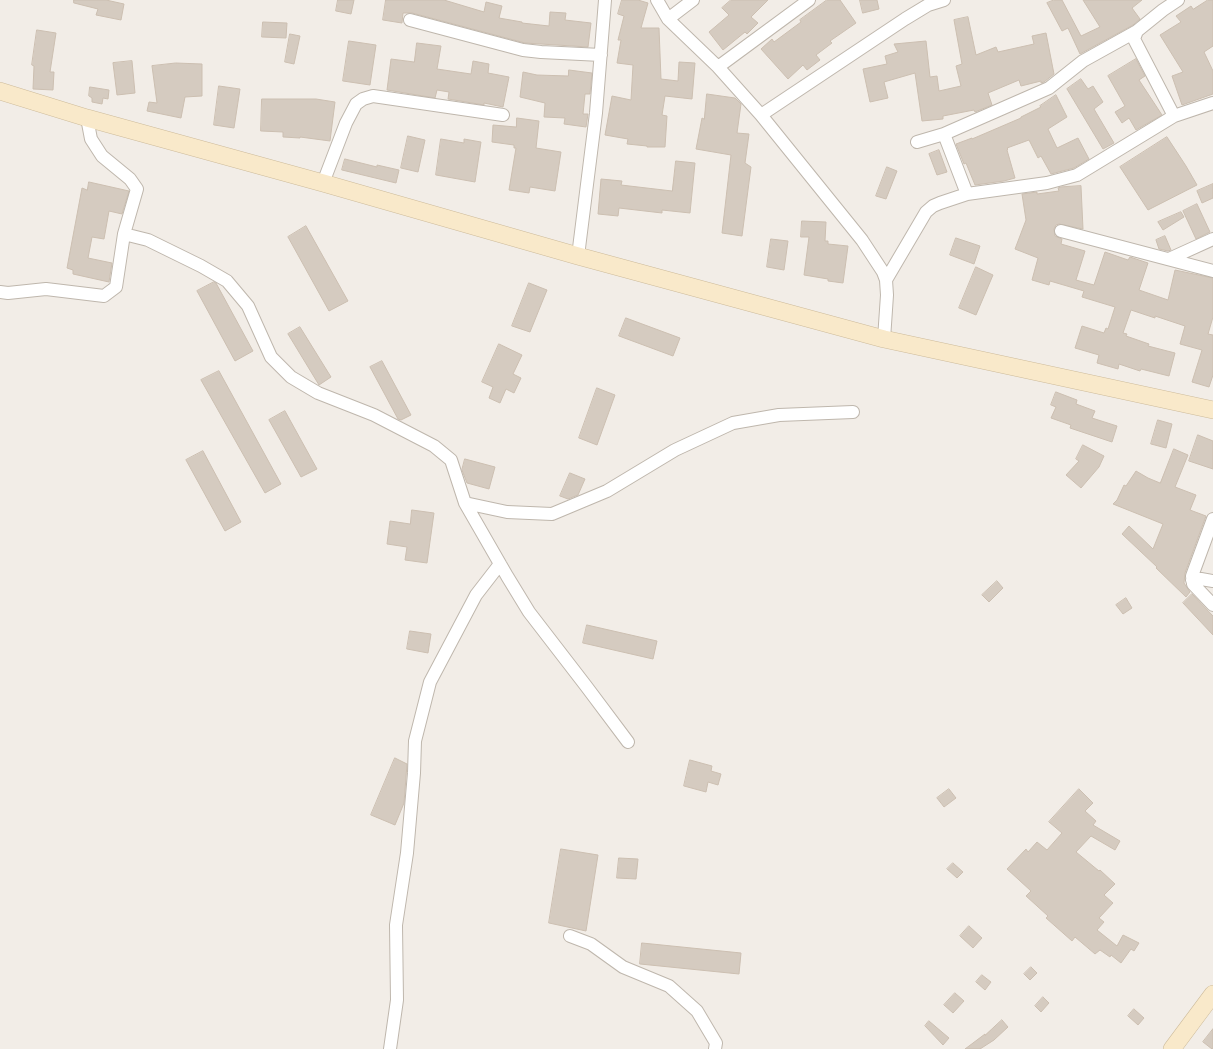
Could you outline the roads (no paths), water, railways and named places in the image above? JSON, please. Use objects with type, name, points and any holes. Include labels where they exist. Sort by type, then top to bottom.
[{"type":"main road","points":[[0,92],[87,118],[323,183],[578,256],[884,339],[1213,410]]},
{"type":"main road","points":[[1172,1049],[1213,994]]},
{"type":"street","points":[[578,256],[596,112],[605,0]]},
{"type":"street","points":[[657,0],[668,19],[718,67],[761,115],[862,240],[883,272],[886,280],[887,295],[884,339]]},
{"type":"street","points":[[668,19],[693,0]]},
{"type":"street","points":[[718,67],[809,0]]},
{"type":"street","points":[[761,115],[905,19],[928,5],[944,0]]},
{"type":"street","points":[[917,142],[944,134],[1049,88],[1084,61],[1137,31],[1178,0]]},
{"type":"street","points":[[410,20],[523,50],[601,55]]},
{"type":"street","points":[[1137,31],[1134,39],[1174,116]]},
{"type":"street","points":[[323,183],[346,123],[356,104],[363,99],[373,96],[503,115]]},
{"type":"street","points":[[886,280],[926,212],[940,203],[967,194],[1047,182],[1077,175],[1174,116],[1213,103]]},
{"type":"street","points":[[0,292],[8,293],[46,289],[104,296],[116,287],[124,234],[137,189],[130,179],[102,156],[91,139],[87,118]]},
{"type":"street","points":[[944,134],[967,194]]},
{"type":"street","points":[[1061,231],[1169,258],[1213,271]]},
{"type":"street","points":[[124,234],[148,240],[201,266],[227,282],[248,306],[271,358],[291,377],[318,393],[374,415],[434,446],[451,460],[466,503],[529,612],[628,742]]},
{"type":"street","points":[[1169,258],[1213,239]]},
{"type":"street","points":[[466,503],[507,512],[552,514],[607,491],[675,450],[733,423],[779,415],[853,412]]},
{"type":"street","points":[[1213,519],[1192,576],[1193,584],[1213,606]]},
{"type":"street","points":[[390,1049],[397,1000],[396,925],[407,853],[414,773],[415,741],[430,682],[476,595],[500,564]]},
{"type":"street","points":[[1192,580],[1201,579],[1213,581]]},
{"type":"street","points":[[570,936],[591,944],[623,967],[669,986],[698,1011],[716,1043],[715,1049]]}]
